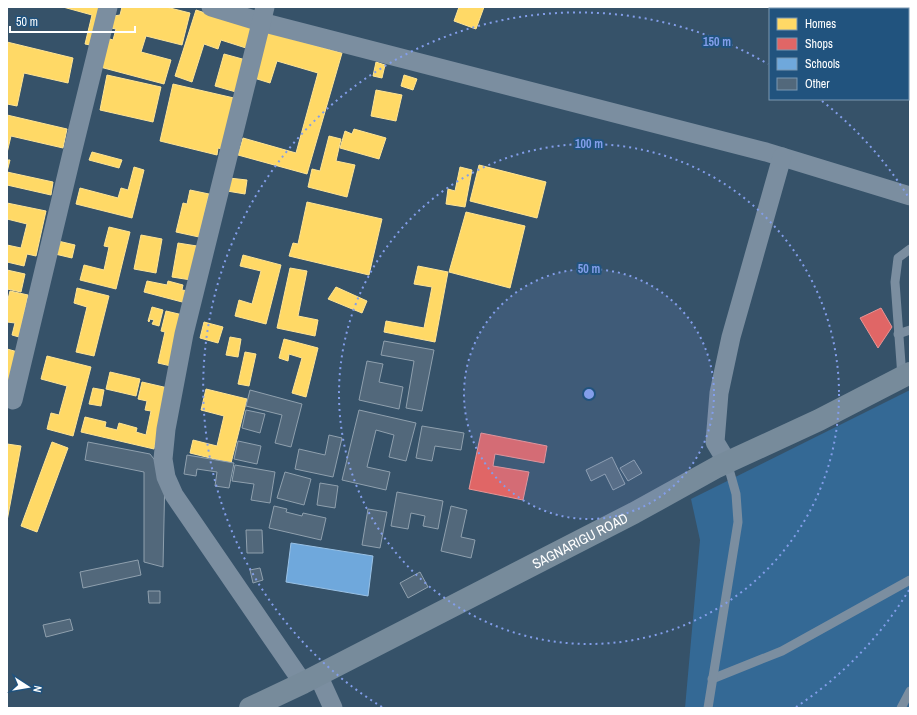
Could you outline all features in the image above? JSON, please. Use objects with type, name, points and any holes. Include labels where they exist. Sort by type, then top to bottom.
[{"type":"main road","name":"SAGNARIGU ROAD","points":[[250,708],[310,679],[634,513],[727,462],[819,420],[906,375]]},
{"type":"street","points":[[13,400],[108,7]]},
{"type":"street","points":[[211,7],[263,14],[782,157],[910,196]]},
{"type":"street","points":[[263,14],[184,334],[166,429],[164,459],[166,477],[174,495],[333,708]]},
{"type":"street","points":[[727,462],[714,442],[720,393],[731,337],[782,157]]},
{"type":"lane","points":[[906,375],[898,334],[895,282],[898,258],[910,249]]},
{"type":"lane","points":[[898,334],[910,330]]},
{"type":"lane","points":[[708,708],[738,522],[736,494],[727,462]]},
{"type":"lane","points":[[712,679],[782,651],[910,580]]},
{"type":"lane","points":[[901,708],[910,691]]},
{"type":"shaded area","points":[[910,390],[910,708],[685,708],[700,540],[691,499]]},
{"type":"building: Homes","points":[[63,7],[105,7],[95,46],[85,44],[92,15]]},
{"type":"building: Homes","points":[[122,7],[166,7],[190,13],[182,45],[146,36],[141,52],[171,60],[164,84],[100,67],[107,38],[113,40],[116,29],[111,28],[114,16],[120,15]]},
{"type":"building: Homes","points":[[459,7],[484,7],[476,29],[454,21]]},
{"type":"building: Homes","points":[[196,10],[252,28],[246,48],[221,40],[218,49],[204,44],[192,82],[175,76]]},
{"type":"building: Homes","points":[[267,32],[342,53],[307,174],[238,155],[243,138],[296,153],[318,73],[277,61],[270,83],[254,78]]},
{"type":"building: Homes","points":[[7,42],[73,58],[68,83],[24,73],[17,106],[7,104]]},
{"type":"building: Homes","points":[[224,54],[246,60],[236,92],[215,86]]},
{"type":"building: Homes","points":[[376,62],[385,65],[382,78],[373,76]]},
{"type":"building: Homes","points":[[107,75],[161,87],[153,122],[100,110]]},
{"type":"building: Homes","points":[[404,75],[417,79],[413,90],[401,86]]},
{"type":"building: Homes","points":[[173,84],[234,98],[222,149],[218,148],[217,155],[160,141]]},
{"type":"building: Homes","points":[[376,90],[402,95],[396,121],[371,116]]},
{"type":"building: Homes","points":[[7,115],[67,129],[63,148],[11,136],[7,153]]},
{"type":"building: Homes","points":[[354,129],[386,138],[379,159],[340,148],[345,131],[352,134]]},
{"type":"building: Homes","points":[[329,136],[341,139],[336,161],[355,165],[347,197],[308,187],[312,169],[320,171]]},
{"type":"building: Homes","points":[[92,152],[122,160],[119,168],[89,160]]},
{"type":"building: Homes","points":[[7,160],[10,160],[7,172]]},
{"type":"building: Homes","points":[[479,165],[546,182],[537,218],[470,201]]},
{"type":"building: Homes","points":[[134,167],[144,170],[132,218],[76,204],[80,188],[118,198],[121,188],[128,190]]},
{"type":"building: Homes","points":[[460,167],[472,170],[465,207],[446,204],[448,189],[455,191]]},
{"type":"building: Homes","points":[[7,172],[53,182],[51,195],[7,185]]},
{"type":"building: Homes","points":[[229,178],[247,180],[245,194],[227,191]]},
{"type":"building: Homes","points":[[190,190],[209,194],[199,237],[176,232],[183,203],[187,204]]},
{"type":"building: Homes","points":[[307,202],[382,219],[369,275],[289,256],[293,243],[298,244]]},
{"type":"building: Homes","points":[[7,203],[46,211],[36,256],[27,254],[24,266],[7,262],[7,245],[21,248],[27,224],[7,219]]},
{"type":"building: Homes","points":[[466,212],[525,226],[510,288],[449,272]]},
{"type":"building: Homes","points":[[109,227],[130,232],[116,289],[80,280],[84,265],[104,270],[109,247],[104,246]]},
{"type":"building: Homes","points":[[141,235],[162,239],[156,273],[134,269]]},
{"type":"building: Homes","points":[[58,241],[75,245],[72,258],[55,254]]},
{"type":"building: Homes","points":[[178,243],[197,246],[191,280],[172,277]]},
{"type":"building: Homes","points":[[243,255],[281,265],[266,324],[235,316],[239,300],[252,304],[261,271],[240,266]]},
{"type":"building: Homes","points":[[418,266],[448,272],[435,342],[384,332],[386,321],[424,328],[432,287],[414,284]]},
{"type":"building: Homes","points":[[290,268],[307,271],[298,316],[318,320],[315,336],[277,328]]},
{"type":"building: Homes","points":[[7,270],[25,274],[21,292],[7,289]]},
{"type":"building: Homes","points":[[147,281],[167,285],[168,281],[183,285],[182,290],[189,291],[186,303],[144,292]]},
{"type":"building: Homes","points":[[336,287],[367,301],[362,313],[328,299]]},
{"type":"building: Homes","points":[[77,288],[109,296],[94,356],[76,352],[87,307],[74,303]]},
{"type":"building: Homes","points":[[10,291],[28,295],[19,337],[12,335],[15,323],[7,322],[7,303]]},
{"type":"building: Homes","points":[[152,307],[163,310],[159,326],[152,324],[154,320],[150,319],[149,322],[148,321]]},
{"type":"building: Homes","points":[[166,311],[183,315],[171,366],[158,363],[165,332],[161,331]]},
{"type":"building: Homes","points":[[204,322],[223,327],[218,343],[200,338]]},
{"type":"building: Homes","points":[[230,337],[241,339],[238,357],[226,355]]},
{"type":"building: Homes","points":[[284,339],[318,348],[306,397],[292,393],[302,358],[289,354],[288,361],[279,358]]},
{"type":"building: Homes","points":[[7,349],[18,352],[7,405]]},
{"type":"building: Homes","points":[[245,352],[256,354],[249,386],[238,384]]},
{"type":"building: Homes","points":[[47,356],[91,367],[73,436],[47,429],[51,413],[59,415],[67,386],[41,379]]},
{"type":"building: Homes","points":[[110,372],[140,379],[136,396],[106,389]]},
{"type":"building: Homes","points":[[142,382],[168,388],[154,449],[81,432],[85,417],[106,422],[105,427],[117,430],[119,423],[137,428],[136,432],[146,435],[151,411],[145,410],[147,401],[138,399]]},
{"type":"building: Homes","points":[[93,388],[104,390],[101,406],[89,404]]},
{"type":"building: Homes","points":[[206,389],[247,399],[231,463],[190,453],[193,440],[217,446],[224,416],[201,410]]},
{"type":"building: Homes","points":[[52,442],[68,448],[37,532],[21,526]]},
{"type":"building: Homes","points":[[7,444],[21,446],[7,521]]},
{"type":"building: Shops","points":[[881,308],[892,327],[878,348],[860,318]]},
{"type":"building: Shops","points":[[481,433],[547,446],[544,463],[495,454],[493,466],[529,472],[523,500],[469,489]]},
{"type":"building: Schools","points":[[291,543],[373,556],[368,596],[286,582]]},
{"type":"building: Other","points":[[384,341],[434,350],[422,411],[406,408],[414,361],[381,355]]},
{"type":"building: Other","points":[[367,361],[383,364],[379,382],[403,387],[399,409],[359,400]]},
{"type":"building: Other","points":[[250,390],[302,404],[291,447],[275,443],[282,415],[246,406]]},
{"type":"building: Other","points":[[246,410],[265,414],[260,433],[242,428]]},
{"type":"building: Other","points":[[359,410],[416,423],[406,461],[389,457],[394,435],[376,430],[367,467],[390,472],[386,490],[342,480]]},
{"type":"building: Other","points":[[422,426],[464,433],[461,450],[435,446],[432,461],[416,458]]},
{"type":"building: Other","points":[[329,435],[342,438],[333,477],[295,469],[299,449],[325,455]]},
{"type":"building: Other","points":[[238,441],[261,446],[257,464],[234,459]]},
{"type":"building: Other","points":[[88,442],[150,454],[165,473],[163,567],[144,562],[144,472],[85,460]]},
{"type":"building: Other","points":[[187,455],[234,463],[229,488],[215,486],[217,472],[197,469],[196,476],[184,474]]},
{"type":"building: Other","points":[[612,457],[625,484],[613,490],[605,474],[591,481],[586,470]]},
{"type":"building: Other","points":[[634,460],[642,473],[628,481],[620,468]]},
{"type":"building: Other","points":[[235,465],[275,472],[270,503],[251,500],[254,484],[232,481]]},
{"type":"building: Other","points":[[285,472],[311,479],[304,505],[277,498]]},
{"type":"building: Other","points":[[320,483],[338,486],[335,508],[317,505]]},
{"type":"building: Other","points":[[397,492],[443,501],[438,529],[423,526],[425,516],[411,513],[408,529],[391,526]]},
{"type":"building: Other","points":[[274,506],[287,509],[286,512],[302,516],[303,513],[326,518],[321,540],[269,528]]},
{"type":"building: Other","points":[[451,506],[467,510],[461,537],[475,540],[471,558],[441,551]]},
{"type":"building: Other","points":[[368,509],[387,512],[380,548],[362,545]]},
{"type":"building: Other","points":[[246,530],[262,530],[263,553],[247,553]]},
{"type":"building: Other","points":[[138,560],[141,575],[83,588],[80,572]]},
{"type":"building: Other","points":[[260,568],[263,580],[253,583],[250,570]]},
{"type":"building: Other","points":[[420,572],[428,587],[408,598],[400,583]]},
{"type":"building: Other","points":[[148,591],[160,591],[160,603],[149,603]]},
{"type":"building: Other","points":[[70,619],[73,630],[46,637],[43,625]]}]
